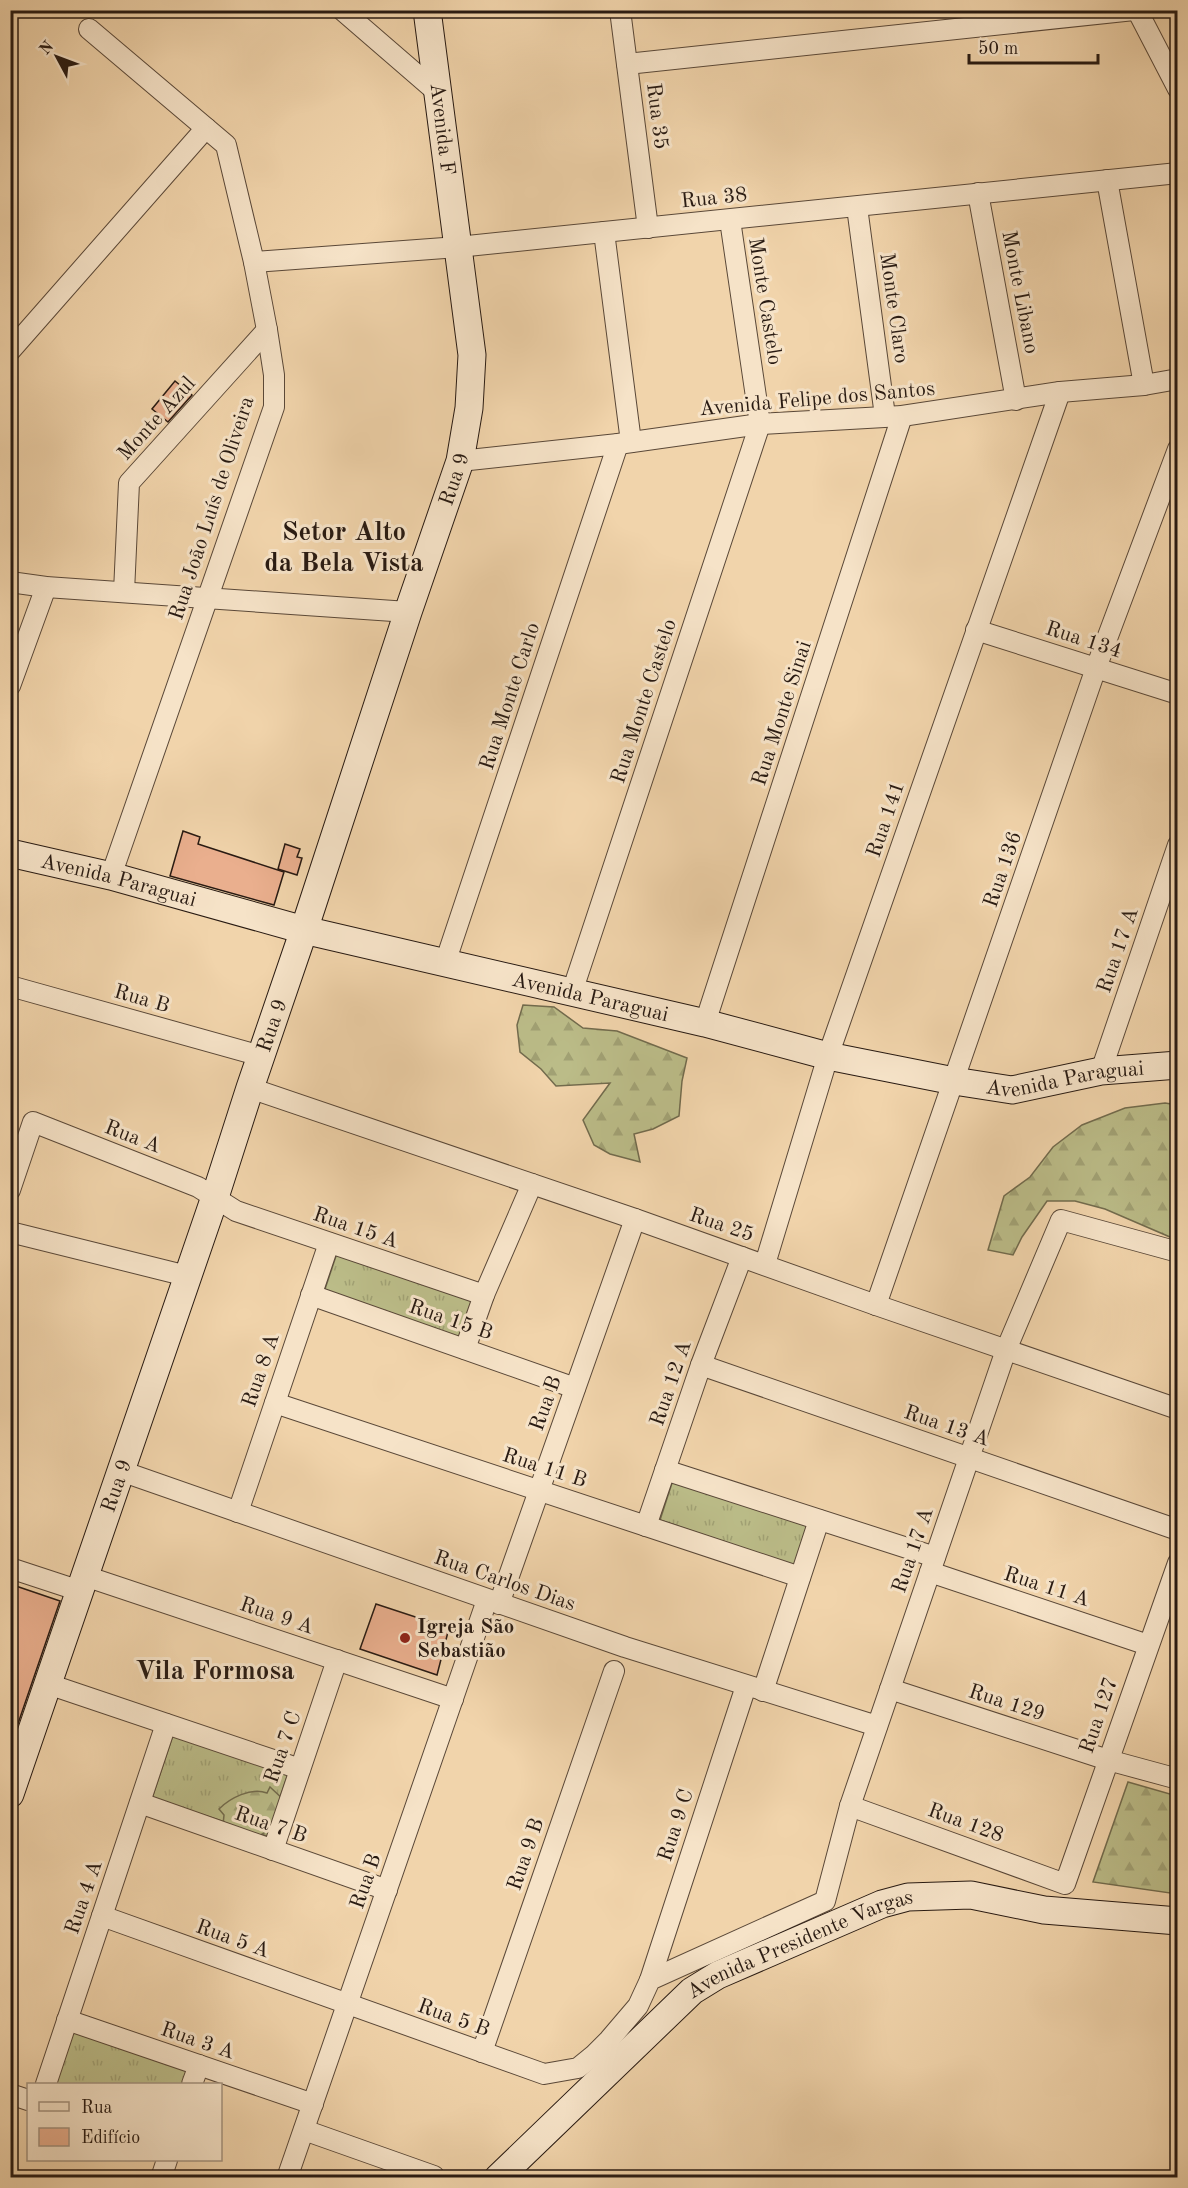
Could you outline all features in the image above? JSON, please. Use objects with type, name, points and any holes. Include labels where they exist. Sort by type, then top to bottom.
[{"type":"street","points":[[342,10],[438,93]]},
{"type":"street","name":"Avenida F","points":[[427,10],[458,247]]},
{"type":"street","name":"Rua 35","points":[[620,10],[648,228]]},
{"type":"street","points":[[627,64],[1136,10],[1178,89]]},
{"type":"street","name":"Rua João Luís de Oliveira","points":[[89,29],[226,145],[254,262],[274,375],[274,407],[111,876]]},
{"type":"street","points":[[10,351],[206,128]]},
{"type":"street","name":"Rua 38","points":[[254,262],[458,247],[1178,173]]},
{"type":"street","points":[[1107,180],[1144,385]]},
{"type":"street","name":"Monte Libano","points":[[978,193],[1016,400]]},
{"type":"street","name":"Monte Claro","points":[[857,207],[894,416]]},
{"type":"street","name":"Monte Castelo","points":[[730,220],[760,424]]},
{"type":"street","name":"Rua Monte Carlo","points":[[445,963],[624,443],[604,232]]},
{"type":"street","name":"Rua 9","points":[[10,1794],[215,1197],[460,461],[469,408],[472,355],[458,247]]},
{"type":"street","name":"Monte Azul","points":[[124,592],[129,483],[267,330]]},
{"type":"street","name":"Avenida Felipe dos Santos","points":[[460,461],[624,443],[760,424],[894,416],[1059,392],[1144,385],[1178,379]]},
{"type":"street","name":"Rua 141","points":[[765,1264],[828,1056],[1059,392]]},
{"type":"street","name":"Rua Monte Sinai","points":[[705,1023],[894,416]]},
{"type":"street","name":"Rua Monte Castelo","points":[[572,993],[760,424]]},
{"type":"street","name":"Rua 136","points":[[876,1305],[1096,668],[1178,449]]},
{"type":"street","points":[[10,582],[46,587],[408,612]]},
{"type":"street","points":[[10,686],[46,587]]},
{"type":"street","name":"Rua 134","points":[[976,630],[1178,694]]},
{"type":"street","name":"Rua 17 A","points":[[1101,1071],[1178,844]]},
{"type":"street","name":"Avenida Paraguai","points":[[10,853],[111,876],[304,930],[705,1023],[828,1056],[954,1081],[1012,1090],[1101,1071],[1178,1065]]},
{"type":"street","name":"Rua B","points":[[10,986],[261,1056]]},
{"type":"street","name":"Rua 25","points":[[250,1088],[635,1219],[1178,1409]]},
{"type":"street","name":"Rua A","points":[[10,1190],[33,1122],[198,1187],[215,1197]]},
{"type":"street","points":[[465,1349],[484,1295],[532,1184]]},
{"type":"street","name":"Rua 15 A","points":[[215,1197],[236,1211],[484,1295]]},
{"type":"street","name":"Rua B","points":[[287,2178],[453,1699],[539,1491],[635,1219]]},
{"type":"street","name":"Rua 17 A","points":[[651,1980],[825,1901],[850,1806],[1006,1350],[1061,1220],[1178,1252]]},
{"type":"street","points":[[10,1232],[187,1276]]},
{"type":"street","name":"Rua 8 A","points":[[238,1512],[329,1243]]},
{"type":"street","name":"Rua 12 A","points":[[646,1526],[701,1365],[742,1257]]},
{"type":"street","name":"Rua 15 B","points":[[311,1295],[575,1388]]},
{"type":"street","name":"Rua 13 A","points":[[701,1365],[1178,1530]]},
{"type":"street","name":"Rua 11 B","points":[[275,1403],[800,1577]]},
{"type":"street","points":[[665,1470],[819,1520],[933,1565]]},
{"type":"street","name":"Rua Carlos Dias","points":[[121,1471],[493,1602],[754,1688],[878,1726]]},
{"type":"street","name":"Rua 9 C","points":[[544,2074],[578,2068],[594,2055],[638,2006],[651,1980],[754,1688],[800,1577],[819,1520]]},
{"type":"street","name":"Rua 127","points":[[1065,1884],[1178,1563]]},
{"type":"street","name":"Rua 11 A","points":[[933,1565],[1148,1645]]},
{"type":"street","name":"Rua 9 A","points":[[10,1568],[82,1583],[337,1660],[453,1699]]},
{"type":"street","name":"Rua 7 C","points":[[273,1850],[337,1660]]},
{"type":"street","name":"Rua 9 B","points":[[482,2052],[614,1671]]},
{"type":"street","points":[[48,1684],[300,1769]]},
{"type":"street","name":"Rua 129","points":[[890,1689],[1108,1760],[1178,1779]]},
{"type":"street","name":"Rua 4 A","points":[[47,2083],[166,1724]]},
{"type":"street","name":"Rua 7 B","points":[[140,1803],[387,1890]]},
{"type":"street","name":"Rua 128","points":[[850,1806],[1065,1884]]},
{"type":"street","name":"Avenida Presidente Vargas","points":[[498,2178],[692,1991],[718,1975],[882,1904],[908,1897],[971,1895],[1044,1910],[1178,1921]]},
{"type":"street","name":"Rua 5 A","points":[[102,1917],[347,2004]]},
{"type":"street","name":"Rua 5 B","points":[[347,2004],[544,2074]]},
{"type":"street","name":"Rua 3 A","points":[[67,2020],[313,2104]]},
{"type":"street","points":[[193,2083],[199,2065]]},
{"type":"street","points":[[10,2094],[27,2100]]},
{"type":"street","points":[[304,2130],[434,2176]]},
{"type":"street","points":[[160,2178],[167,2161]]},
{"type":"green space","points":[[523,1005],[554,1007],[583,1028],[617,1031],[687,1058],[682,1081],[679,1116],[653,1129],[634,1134],[640,1162],[610,1154],[594,1145],[583,1120],[610,1083],[556,1086],[541,1069],[520,1052],[517,1025]]},
{"type":"green space","points":[[1165,1103],[1177,1105],[1177,1240],[1105,1209],[1075,1201],[1047,1201],[1022,1237],[1013,1255],[988,1250],[1004,1196],[1030,1177],[1053,1147],[1082,1125],[1125,1108]]},
{"type":"green space","points":[[337,1253],[473,1300],[459,1339],[324,1292]]},
{"type":"green space","points":[[673,1480],[807,1526],[795,1566],[660,1520]]},
{"type":"green space","points":[[173,1735],[288,1774],[267,1836],[152,1798]]},
{"type":"green space","points":[[1128,1782],[1177,1796],[1177,1894],[1093,1882]]},
{"type":"green space","points":[[270,1787],[285,1801],[273,1828],[257,1837],[223,1825],[224,1815],[219,1809],[235,1798],[254,1791],[267,1793]]},
{"type":"green space","points":[[74,2029],[187,2071],[182,2083],[55,2083]]},
{"type":"building","points":[[175,381],[192,395],[168,422],[152,409]]},
{"type":"building","points":[[183,831],[200,837],[198,844],[284,872],[274,905],[170,876]]},
{"type":"building","points":[[285,844],[300,849],[297,857],[302,858],[297,875],[278,869]]},
{"type":"building","points":[[10,1584],[60,1601],[11,1744],[10,1744]]},
{"type":"building","name":"Igreja São Sebastião","points":[[376,1604],[449,1628],[437,1675],[360,1649]]},
{"type":"place","name":"Igreja São Sebastião","points":[[405,1638]]},
{"type":"district","name":"Setor Alto da Bela Vista","points":[[344,546]]},
{"type":"district","name":"Vila Formosa","points":[[215,1670]]}]
